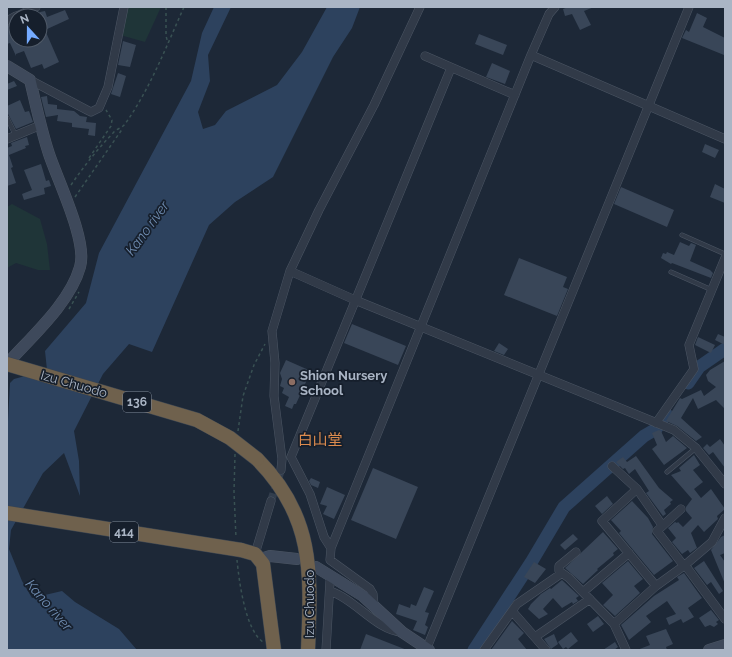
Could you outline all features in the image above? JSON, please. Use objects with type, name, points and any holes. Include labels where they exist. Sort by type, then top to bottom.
[{"type":"highway","name":"Izu Chuodo","points":[[7,364],[197,420],[230,438],[272,475],[286,497],[296,517],[304,541],[310,580],[308,650]]},
{"type":"highway","name":"Izu Chuodo","points":[[7,368],[195,423],[228,440],[257,461],[284,500],[293,519],[300,542],[306,580],[305,650]]},
{"type":"highway","name":"414","points":[[7,513],[238,552],[258,557]]},
{"type":"highway","points":[[258,557],[266,571],[274,648]]},
{"type":"main road","points":[[7,66],[30,80],[41,125],[63,194],[81,240],[82,257],[80,267],[71,287],[52,314],[7,364]]},
{"type":"main road","points":[[258,557],[270,556],[297,559]]},
{"type":"main road","points":[[316,567],[342,582],[374,606],[402,632],[427,650]]},
{"type":"main road","points":[[709,650],[725,645]]},
{"type":"street","points":[[30,80],[90,112],[99,108],[108,87],[124,7]]},
{"type":"street","points":[[281,470],[281,448],[274,396],[275,362],[272,331],[290,271],[319,210],[374,105],[420,7]]},
{"type":"street","points":[[374,606],[373,594],[370,590],[330,560],[332,548],[420,326],[531,55],[549,14],[555,7]]},
{"type":"street","points":[[427,650],[538,374],[689,7]]},
{"type":"street","points":[[531,55],[725,139]]},
{"type":"street","points":[[425,56],[515,95]]},
{"type":"street","points":[[332,548],[324,537],[310,494],[291,457],[451,68]]},
{"type":"street","points":[[7,139],[41,125]]},
{"type":"street","points":[[656,423],[694,369],[689,345],[725,258]]},
{"type":"street","points":[[290,271],[355,300],[679,433],[696,448],[725,484]]},
{"type":"street","points":[[612,466],[637,489],[662,525]]},
{"type":"street","points":[[637,489],[602,521],[656,586]]},
{"type":"street","points":[[258,557],[271,501]]},
{"type":"street","points":[[681,509],[657,531],[685,565],[725,619]]},
{"type":"street","points":[[614,624],[656,586],[685,565],[712,542],[725,518]]},
{"type":"street","points":[[576,552],[558,566],[559,571],[590,599],[614,624],[626,650]]},
{"type":"street","points":[[582,592],[629,553]]},
{"type":"street","points":[[484,650],[512,611],[522,600],[562,573]]},
{"type":"street","points":[[326,650],[330,582]]},
{"type":"street","points":[[330,591],[361,609],[390,630],[402,632]]},
{"type":"street","points":[[535,637],[590,599]]},
{"type":"street","points":[[512,611],[546,650]]},
{"type":"lane","points":[[7,118],[16,136]]},
{"type":"lane","points":[[682,235],[725,254]]},
{"type":"lane","points":[[671,272],[712,290]]},
{"type":"lane","points":[[667,472],[696,448]]},
{"type":"path","points":[[166,7],[166,36],[168,43]]},
{"type":"path","points":[[77,204],[75,197],[137,105],[184,7]]},
{"type":"path","points":[[63,194],[68,190],[111,126],[112,120],[102,103]]},
{"type":"path","points":[[89,159],[114,131],[124,126]]},
{"type":"path","points":[[238,433],[243,396],[254,365],[272,331]]},
{"type":"path","points":[[236,447],[234,492],[242,599],[255,632],[260,640],[274,648]]},
{"type":"green space","points":[[128,7],[161,7],[145,42],[120,35]]},
{"type":"green space","points":[[12,204],[40,219],[47,244],[50,270],[38,270],[16,263],[7,268],[7,207]]},
{"type":"water","name":"Kano river","points":[[214,7],[231,7],[208,55],[210,81],[198,112],[203,129],[215,125],[226,111],[277,85],[302,52],[327,7],[360,7],[352,28],[333,57],[273,177],[235,202],[209,225],[152,352],[129,344],[103,374],[74,431],[79,461],[80,496],[64,453],[43,473],[11,530],[9,549],[22,581],[32,598],[62,591],[75,602],[119,629],[137,650],[7,650],[7,440],[10,383],[14,379],[47,370],[45,351],[86,303],[99,253],[191,81],[202,33]]},
{"type":"building","points":[[568,7],[594,7],[584,11],[591,25],[580,30],[572,14],[565,16],[563,9]]},
{"type":"building","points":[[65,10],[69,19],[48,29],[48,17]]},
{"type":"building","points":[[697,13],[707,18],[703,27],[725,38],[724,55],[682,38],[686,30],[689,32]]},
{"type":"building","points":[[7,26],[8,26],[7,44]]},
{"type":"building","points":[[479,34],[507,45],[503,55],[475,44]]},
{"type":"building","points":[[48,37],[59,62],[44,69],[42,64],[31,68],[24,51],[16,54],[16,56],[12,48],[48,48]]},
{"type":"building","points":[[123,41],[136,45],[130,67],[118,65]]},
{"type":"building","points":[[492,63],[510,71],[505,84],[486,77]]},
{"type":"building","points":[[118,73],[126,76],[120,97],[111,94]]},
{"type":"building","points":[[14,81],[17,86],[7,90],[7,84]]},
{"type":"building","points":[[47,96],[48,104],[57,105],[57,109],[74,111],[80,116],[87,117],[86,122],[96,123],[95,136],[88,135],[89,129],[72,127],[72,123],[57,121],[58,115],[46,117],[41,97]]},
{"type":"building","points":[[20,100],[25,112],[29,111],[33,122],[16,129],[7,112],[7,106]]},
{"type":"building","points":[[27,137],[29,145],[25,146],[26,148],[9,155],[13,167],[11,168],[16,183],[7,186],[7,148],[12,146],[11,143]]},
{"type":"building","points":[[705,144],[719,150],[715,158],[702,152]]},
{"type":"building","points":[[41,164],[46,181],[49,180],[51,186],[44,188],[45,194],[24,200],[22,194],[32,190],[24,170]]},
{"type":"building","points":[[715,184],[725,189],[725,203],[710,197]]},
{"type":"building","points":[[621,187],[674,210],[667,227],[614,204]]},
{"type":"building","points":[[680,242],[689,246],[691,243],[696,245],[690,261],[710,270],[713,273],[711,278],[672,263],[671,264],[661,258],[663,253],[666,254],[667,252],[674,255]]},
{"type":"building","points":[[519,258],[567,277],[563,287],[568,289],[557,316],[504,295]]},
{"type":"building","points":[[352,324],[406,346],[398,365],[344,343]]},
{"type":"building","points":[[718,334],[725,337],[725,345],[715,340]]},
{"type":"building","points":[[698,337],[715,345],[711,353],[695,345]]},
{"type":"building","points":[[499,343],[508,349],[504,355],[494,351]]},
{"type":"building","points":[[286,360],[311,371],[296,404],[294,404],[292,409],[285,406],[289,397],[282,393],[284,388],[280,386],[282,379],[280,373]]},
{"type":"building","points":[[725,361],[725,409],[716,400],[698,409],[693,398],[681,418],[702,437],[696,441],[677,426],[666,421],[680,398],[682,399],[701,390],[704,396],[716,387],[708,381],[706,375],[710,370]]},
{"type":"building","points":[[659,430],[661,431],[666,442],[673,436],[687,448],[664,465],[652,449],[657,445],[652,433]]},
{"type":"building","points":[[720,439],[725,446],[725,468],[713,452],[709,455],[703,448],[707,444],[710,447]]},
{"type":"building","points":[[694,455],[700,465],[693,470],[703,482],[694,489],[701,498],[711,489],[725,509],[717,516],[718,519],[704,532],[698,525],[691,533],[697,548],[690,553],[688,550],[682,554],[672,542],[676,538],[668,528],[675,522],[678,522],[683,527],[692,518],[686,511],[686,507],[692,499],[671,475],[681,471],[679,468]]},
{"type":"building","points":[[636,456],[659,488],[673,500],[664,510],[666,514],[663,516],[646,493],[649,491],[635,469],[629,474],[625,468],[623,469],[616,462],[623,457],[627,462]]},
{"type":"building","points":[[373,468],[418,487],[396,539],[351,520]]},
{"type":"building","points":[[311,478],[320,482],[318,488],[311,485],[309,481]]},
{"type":"building","points":[[327,487],[345,495],[334,519],[323,514],[327,506],[320,504]]},
{"type":"building","points":[[607,496],[613,504],[602,514],[595,506]]},
{"type":"building","points":[[632,501],[648,518],[653,527],[652,534],[673,561],[654,575],[619,533],[621,531],[611,520]]},
{"type":"building","points":[[603,532],[618,549],[613,553],[614,555],[597,569],[598,570],[583,584],[565,568]]},
{"type":"building","points":[[573,534],[578,539],[565,550],[560,545]]},
{"type":"building","points":[[725,535],[725,553],[720,555],[725,562],[725,584],[711,550],[721,537]]},
{"type":"building","points":[[628,561],[643,579],[634,586],[640,593],[615,616],[603,605],[613,595],[602,583]]},
{"type":"building","points":[[704,561],[723,591],[719,594],[711,582],[707,585],[694,568]]},
{"type":"building","points":[[534,562],[546,569],[535,583],[524,577]]},
{"type":"building","points":[[684,573],[702,598],[688,608],[694,617],[683,623],[681,619],[669,625],[666,618],[676,614],[667,601],[646,616],[651,622],[629,640],[621,625],[654,596],[679,580],[677,577]]},
{"type":"building","points":[[562,580],[579,596],[576,598],[578,601],[573,604],[572,602],[562,608],[553,598],[543,609],[548,614],[539,619],[528,609],[541,594],[550,588],[551,589]]},
{"type":"building","points":[[424,587],[434,591],[425,612],[429,613],[425,625],[428,627],[425,635],[413,630],[417,621],[396,614],[399,604],[410,608],[411,604],[416,606]]},
{"type":"building","points":[[711,610],[719,620],[716,622],[718,624],[714,627],[710,625],[705,627],[699,618]]},
{"type":"building","points":[[598,616],[604,624],[593,632],[587,624]]},
{"type":"building","points":[[512,621],[524,633],[518,639],[527,650],[491,650]]},
{"type":"building","points":[[666,629],[673,644],[666,647],[667,650],[637,650],[650,645],[646,636]]},
{"type":"building","points":[[571,632],[578,641],[568,649],[566,647],[563,649],[558,642]]},
{"type":"building","points":[[366,634],[407,650],[360,650]]},
{"type":"building","points":[[554,634],[558,644],[551,649],[544,639]]},
{"type":"building","points":[[615,642],[618,647],[614,650],[603,650]]},
{"type":"waterway","points":[[688,383],[699,367],[725,349]]},
{"type":"waterway","points":[[474,650],[532,561],[564,507],[644,436],[656,429],[666,414]]},
{"type":"tunnel","points":[[271,501],[281,470]]},
{"type":"place","name":"Shion Nursery School","points":[[292,382]]},
{"type":"district","name":"白山堂","points":[[320,440]]}]
